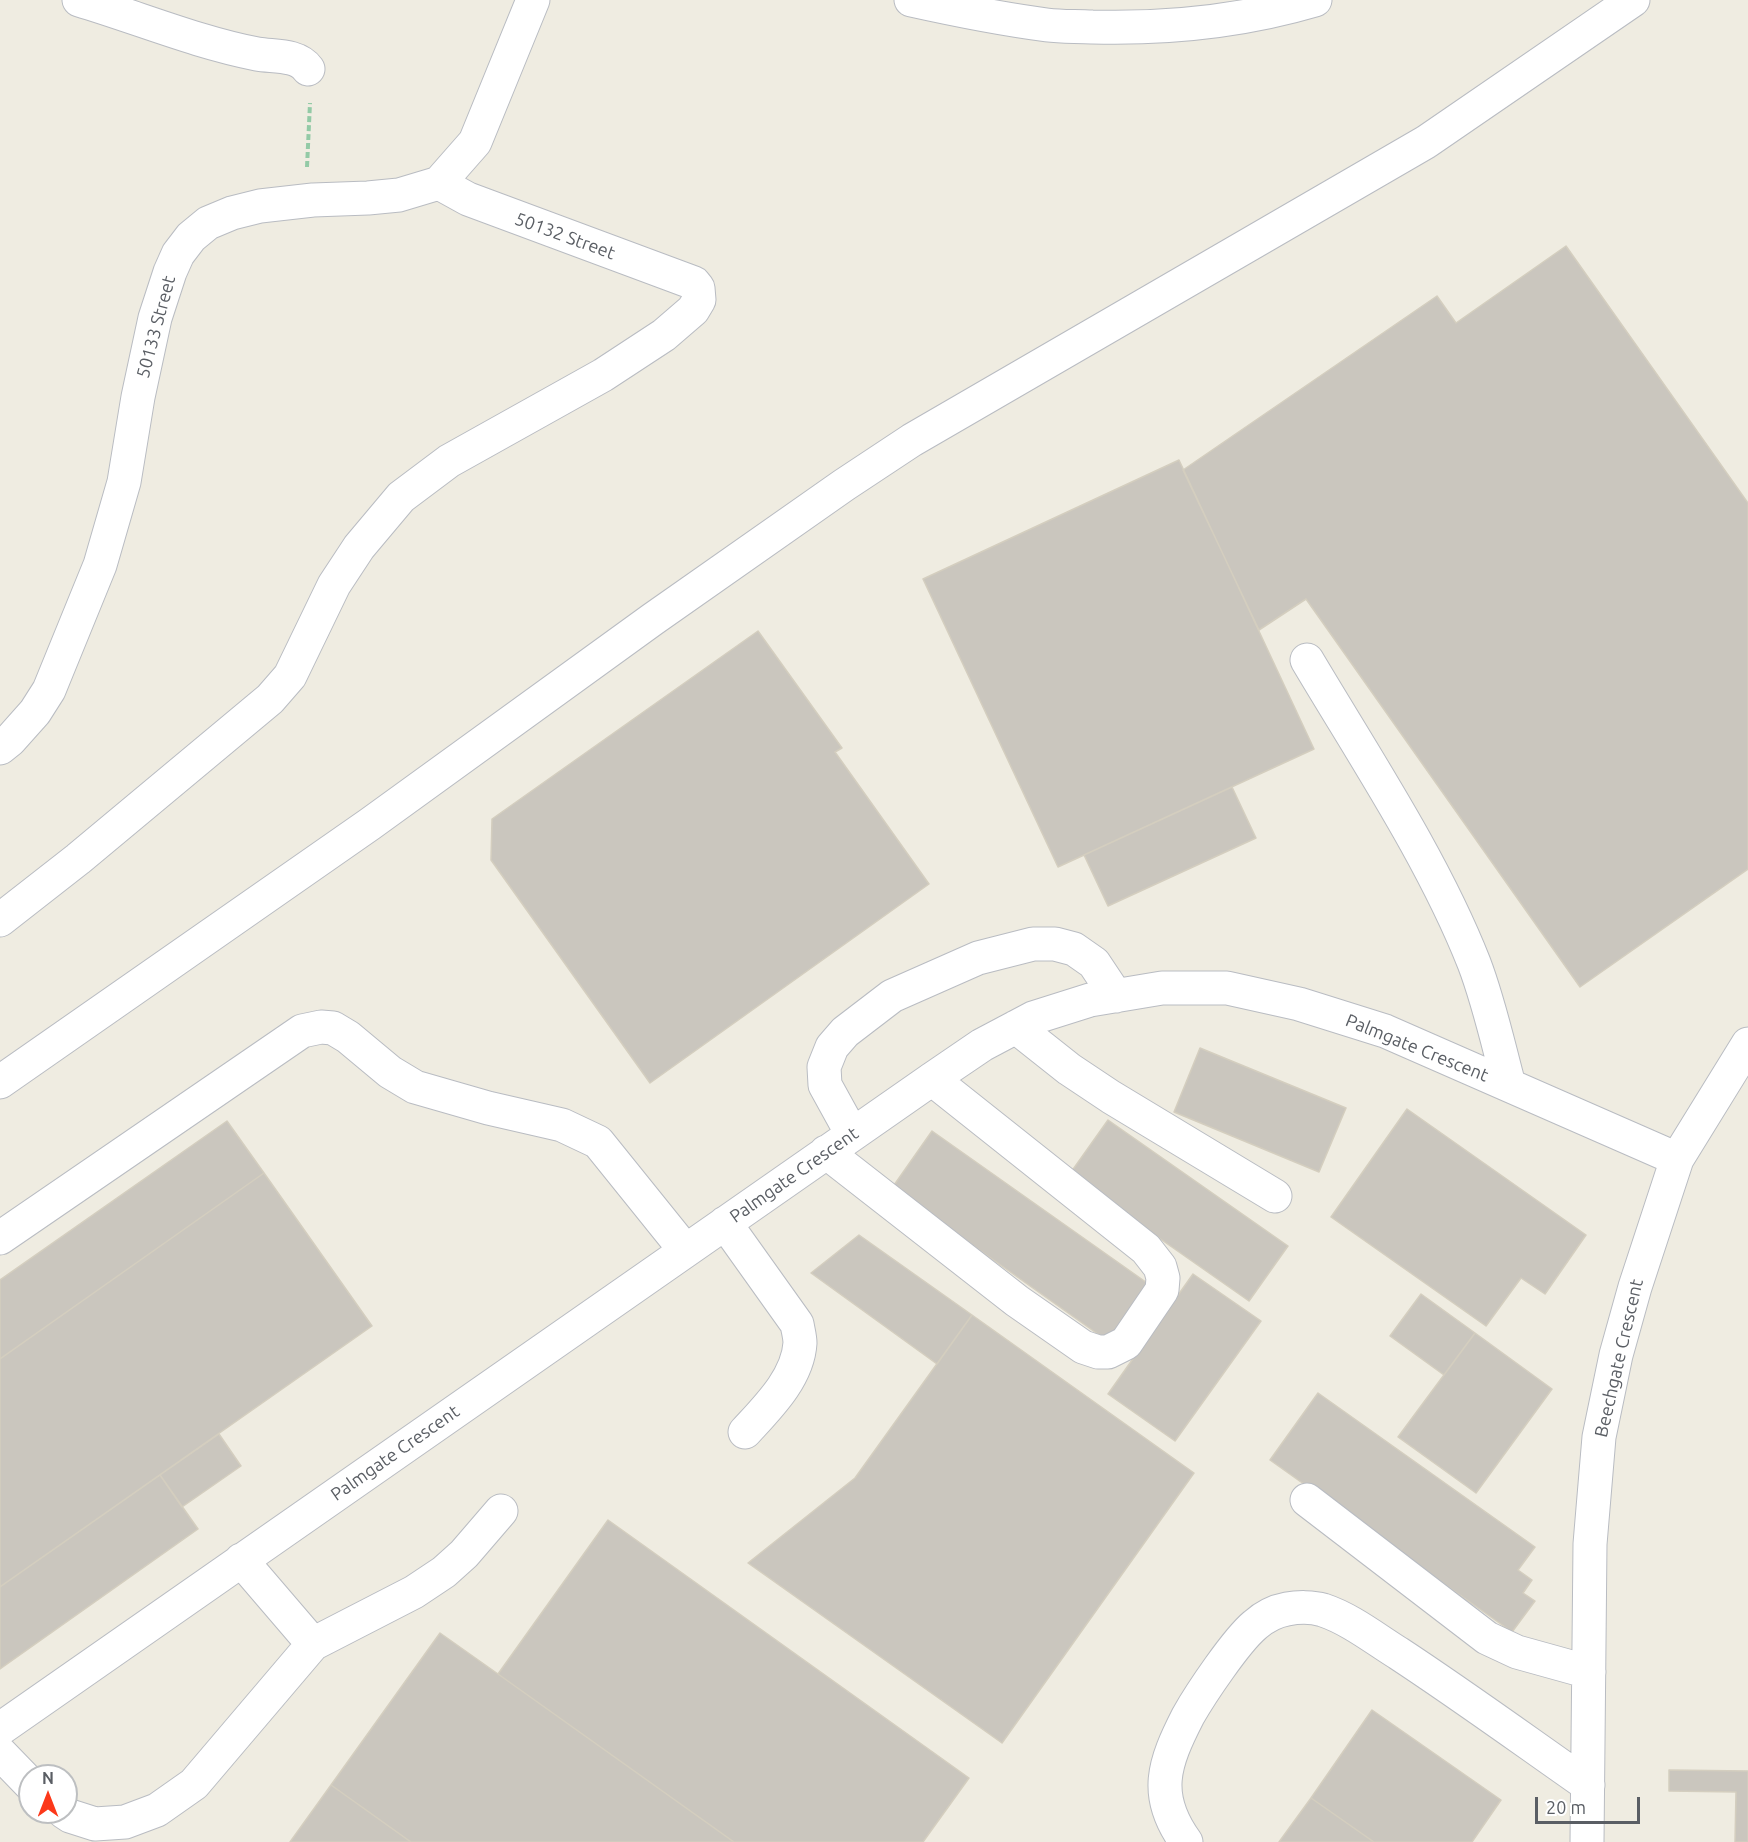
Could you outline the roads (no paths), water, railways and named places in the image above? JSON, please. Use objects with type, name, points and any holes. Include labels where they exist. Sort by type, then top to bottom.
[{"type":"street","points":[[80,0],[211,43],[262,55],[294,59],[303,63],[308,69]]},
{"type":"street","points":[[439,183],[475,142],[533,0]]},
{"type":"street","points":[[911,0],[983,15],[1049,25],[1126,28],[1206,22],[1286,9],[1315,0]]},
{"type":"street","points":[[0,1083],[370,824],[653,619],[853,479],[912,440],[1426,142],[1633,0]]},
{"type":"street","name":"50133 Street","points":[[0,747],[10,740],[35,712],[49,690],[100,565],[124,482],[138,397],[155,318],[178,254],[191,237],[208,223],[232,213],[260,206],[399,195],[439,183]]},
{"type":"street","name":"50132 Street","points":[[0,920],[78,859],[270,699],[290,676],[334,585],[358,547],[401,497],[449,461],[603,375],[664,334],[693,310],[699,300],[698,288],[694,284],[468,199],[439,183]]},
{"type":"street","points":[[1307,660],[1410,833],[1474,962],[1509,1085]]},
{"type":"street","points":[[932,1079],[1137,1241],[1154,1257],[1163,1278],[1162,1290],[1126,1343],[1108,1352],[1098,1352],[1083,1347],[1017,1301],[839,1143],[825,1085],[824,1066],[832,1047],[845,1032],[892,996],[978,958],[1033,944],[1055,944],[1074,949],[1094,963],[1116,996]]},
{"type":"street","name":"Palmgate Crescent","points":[[0,1729],[982,1044],[1033,1018],[1090,1000],[1162,988],[1227,988],[1299,1004],[1385,1031],[1677,1159]]},
{"type":"street","points":[[0,1238],[302,1031],[321,1027],[333,1028],[348,1037],[390,1072],[415,1088],[562,1125],[598,1142],[685,1250]]},
{"type":"street","points":[[1016,1027],[1069,1070],[1275,1197]]},
{"type":"street","name":"Beechgate Crescent","points":[[1587,1842],[1590,1544],[1599,1437],[1616,1355],[1635,1287],[1677,1159],[1748,1044]]},
{"type":"street","points":[[725,1223],[797,1324],[800,1341],[797,1360],[787,1380],[770,1405],[745,1432]]},
{"type":"street","points":[[1307,1500],[1487,1638],[1517,1652],[1589,1672]]},
{"type":"street","points":[[78,1819],[95,1824],[125,1822],[157,1810],[194,1784],[313,1644],[414,1592],[444,1572],[464,1554],[501,1511]]},
{"type":"street","points":[[241,1560],[313,1644]]},
{"type":"street","points":[[1186,1842],[1176,1829],[1164,1793],[1166,1771],[1175,1741],[1190,1712],[1240,1641],[1254,1625],[1271,1614],[1286,1609],[1322,1610],[1347,1621],[1416,1665],[1588,1785]]},
{"type":"street","points":[[0,1753],[18,1772]]}]
